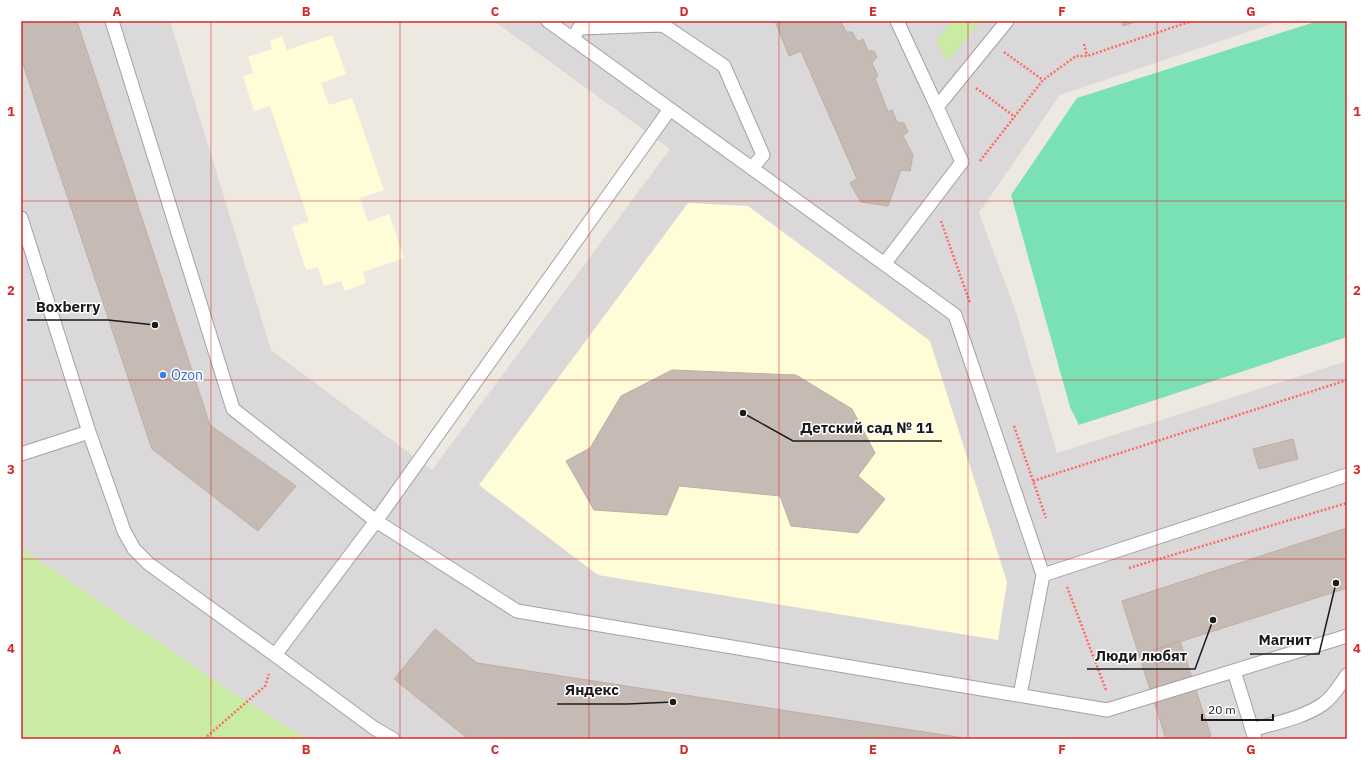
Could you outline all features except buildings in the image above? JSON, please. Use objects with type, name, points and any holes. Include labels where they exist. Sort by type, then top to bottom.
[{"type":"lane","points":[[112,21],[233,409],[376,520],[517,611],[1107,710],[1347,636]]},
{"type":"lane","points":[[548,21],[955,315],[1043,575],[1020,695]]},
{"type":"lane","points":[[885,263],[962,162],[896,21]]},
{"type":"lane","points":[[936,106],[1006,21]]},
{"type":"lane","points":[[573,39],[579,28],[663,25],[724,66],[762,155],[752,168]]},
{"type":"lane","points":[[275,655],[376,520],[670,109]]},
{"type":"lane","points":[[21,218],[89,432],[124,531],[134,549],[149,564],[374,728],[393,739]]},
{"type":"lane","points":[[21,454],[89,432]]},
{"type":"lane","points":[[1043,575],[1347,474]]},
{"type":"lane","points":[[1234,671],[1253,734],[1311,711],[1324,704],[1333,695],[1347,675]]},
{"type":"path","points":[[976,166],[1043,80],[1076,56],[1087,56],[1192,21]]},
{"type":"path","points":[[1084,44],[1087,56]]},
{"type":"path","points":[[1002,51],[1043,80]]},
{"type":"path","points":[[974,86],[1015,117]]},
{"type":"path","points":[[941,220],[972,306]]},
{"type":"path","points":[[1014,486],[1034,481],[1347,380]]},
{"type":"path","points":[[1013,423],[1034,481],[1047,524]]},
{"type":"path","points":[[1127,569],[1347,503]]},
{"type":"path","points":[[1062,568],[1066,587],[1113,708]]},
{"type":"path","points":[[1066,587],[1074,585]]},
{"type":"path","points":[[204,739],[265,686],[275,655]]},
{"type":"shaded area","points":[[21,21],[170,21],[271,350],[432,470],[670,149],[494,21],[1280,21],[1060,95],[979,213],[1016,312],[1057,453],[1347,361],[1347,739],[307,739],[230,691],[21,548]]},
{"type":"shaded area","points":[[332,35],[346,74],[321,83],[329,105],[352,98],[384,190],[360,198],[368,222],[389,214],[404,258],[363,272],[366,283],[345,291],[341,281],[324,286],[318,267],[306,270],[292,227],[309,221],[270,106],[254,111],[243,76],[253,73],[248,57],[272,49],[270,41],[282,36],[287,50]]},
{"type":"shaded area","points":[[688,203],[748,206],[930,341],[1007,582],[998,640],[598,575],[479,485]]},
{"type":"green space","points":[[952,21],[981,21],[948,61],[936,41]]},
{"type":"green space","points":[[1318,21],[1347,21],[1347,337],[1079,425],[1070,407],[1011,195],[1077,98]]},
{"type":"green space","points":[[21,548],[230,691],[307,739],[21,739]]},
{"type":"place","name":"Boxberry","points":[[155,325]]},
{"type":"place","name":"Ozon","points":[[163,375]]},
{"type":"place","name":"Детский сад № 11","points":[[743,413]]},
{"type":"place","name":"Магнит","points":[[1336,583]]},
{"type":"place","name":"Люди любят","points":[[1213,620]]},
{"type":"place","name":"Яндекс","points":[[673,702]]}]
